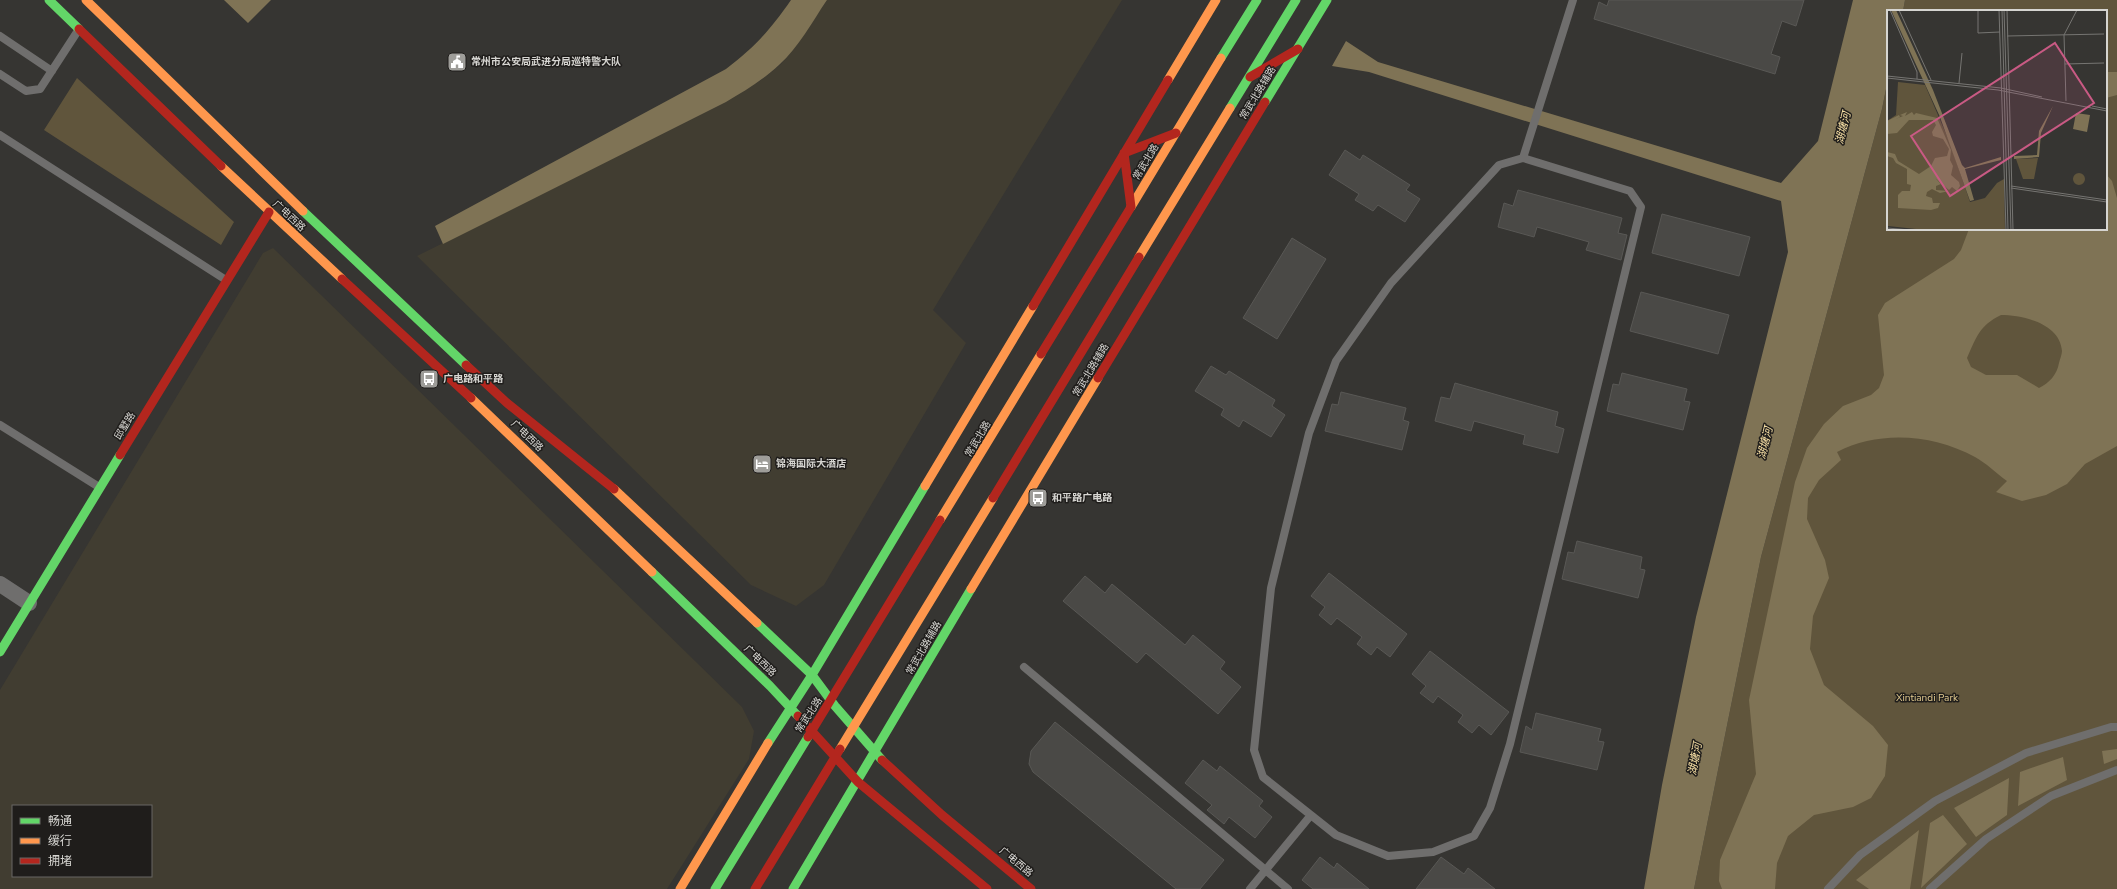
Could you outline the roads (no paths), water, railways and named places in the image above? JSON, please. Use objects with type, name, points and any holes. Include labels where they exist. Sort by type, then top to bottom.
[{"type":"main road","name":"广电西路","points":[[49,0],[269,212],[499,424],[791,708],[834,758],[858,782],[987,889]]},
{"type":"main road","name":"广电西路","points":[[86,0],[282,191],[507,403],[628,500],[812,675],[830,703],[852,730],[903,782],[1031,889]]},
{"type":"main road","points":[[680,889],[812,675],[1216,0]]},
{"type":"main road","name":"常武北路","points":[[715,889],[830,703],[1257,0]]},
{"type":"main road","points":[[755,889],[1296,0]]},
{"type":"main road","name":"常武北路辅路","points":[[858,782],[968,595],[1327,0]]},
{"type":"main road","points":[[1248,79],[1298,49]]},
{"type":"main road","points":[[1124,154],[1176,133]]},
{"type":"main road","points":[[1124,154],[1132,207]]},
{"type":"main road","name":"邱墅路","points":[[0,652],[269,212]]},
{"type":"main road","points":[[793,889],[858,782]]},
{"type":"street","points":[[0,584],[29,603]]},
{"type":"lane","points":[[1523,158],[1573,0]]},
{"type":"lane","points":[[0,74],[26,91],[40,90],[79,29]]},
{"type":"lane","points":[[0,36],[52,71]]},
{"type":"lane","points":[[0,135],[227,280]]},
{"type":"lane","points":[[1523,158],[1630,191],[1641,207],[1510,744],[1490,808],[1474,836],[1433,852],[1388,856],[1336,835],[1263,777],[1254,750],[1271,588],[1309,433],[1336,361],[1391,283],[1499,165],[1523,158]]},
{"type":"lane","points":[[0,425],[100,488]]},
{"type":"lane","points":[[1024,668],[1288,889]]},
{"type":"lane","points":[[1828,889],[1860,855],[1935,800],[2026,753],[2111,727],[2117,727]]},
{"type":"lane","points":[[1930,889],[1986,838],[2051,796],[2117,770]]},
{"type":"lane","points":[[1250,889],[1311,815]]},
{"type":"water","points":[[224,0],[271,0],[248,23]]},
{"type":"water","points":[[791,0],[827,0],[793,50],[779,65],[760,80],[726,102],[443,244],[435,226],[726,69],[762,38]]},
{"type":"water","name":"湖塘河","points":[[1853,0],[1905,0],[1903,10],[1887,10],[1887,84],[1882,109],[1761,557],[1694,889],[1644,889],[1662,785],[1696,617],[1788,252],[1781,201],[1369,72],[1332,66],[1346,41],[1378,62],[1781,183],[1818,141]]},
{"type":"water","points":[[2107,72],[2117,72],[2117,95],[2107,98]]},
{"type":"water","points":[[2107,175],[2112,181],[2117,198],[2117,446],[2085,464],[2067,484],[2046,495],[2022,501],[1996,492],[2007,481],[1979,459],[1959,449],[1942,443],[1906,438],[1888,438],[1870,440],[1837,452],[1841,460],[1819,480],[1808,498],[1807,519],[1825,560],[1829,578],[1813,616],[1810,649],[1824,685],[1873,726],[1888,745],[1885,776],[1871,798],[1853,807],[1814,815],[1788,836],[1777,863],[1775,889],[1722,889],[1719,881],[1720,860],[1756,774],[1749,700],[1795,482],[1807,448],[1824,424],[1843,406],[1871,395],[1879,388],[1884,375],[1878,315],[1885,303],[1954,259],[1961,250],[1969,230],[2107,230]],"holes":[[[2001,315],[2019,317],[2039,322],[2055,334],[2060,341],[2062,352],[2058,367],[2049,381],[2039,388],[2017,375],[1986,375],[1971,367],[1967,358],[1976,338],[1988,323]]]},
{"type":"water","points":[[2117,749],[2117,759],[2104,764],[2102,751]]},
{"type":"water","points":[[2063,757],[2067,780],[2018,806],[2020,772]]},
{"type":"water","points":[[2009,778],[2007,815],[1976,837],[1954,808]]},
{"type":"water","points":[[1943,815],[1967,844],[1921,888],[1930,823]]},
{"type":"water","points":[[1919,830],[1910,889],[1869,889],[1856,880]]},
{"type":"place","name":"常州市公安局武进分局巡特警大队","points":[[457,62]]},
{"type":"place","name":"广电路和平路","points":[[429,379]]},
{"type":"place","name":"锦海国际大酒店","points":[[762,464]]},
{"type":"place","name":"和平路广电路","points":[[1038,498]]},
{"type":"park label","name":"Xintiandi Park","points":[[1927,698]]}]
